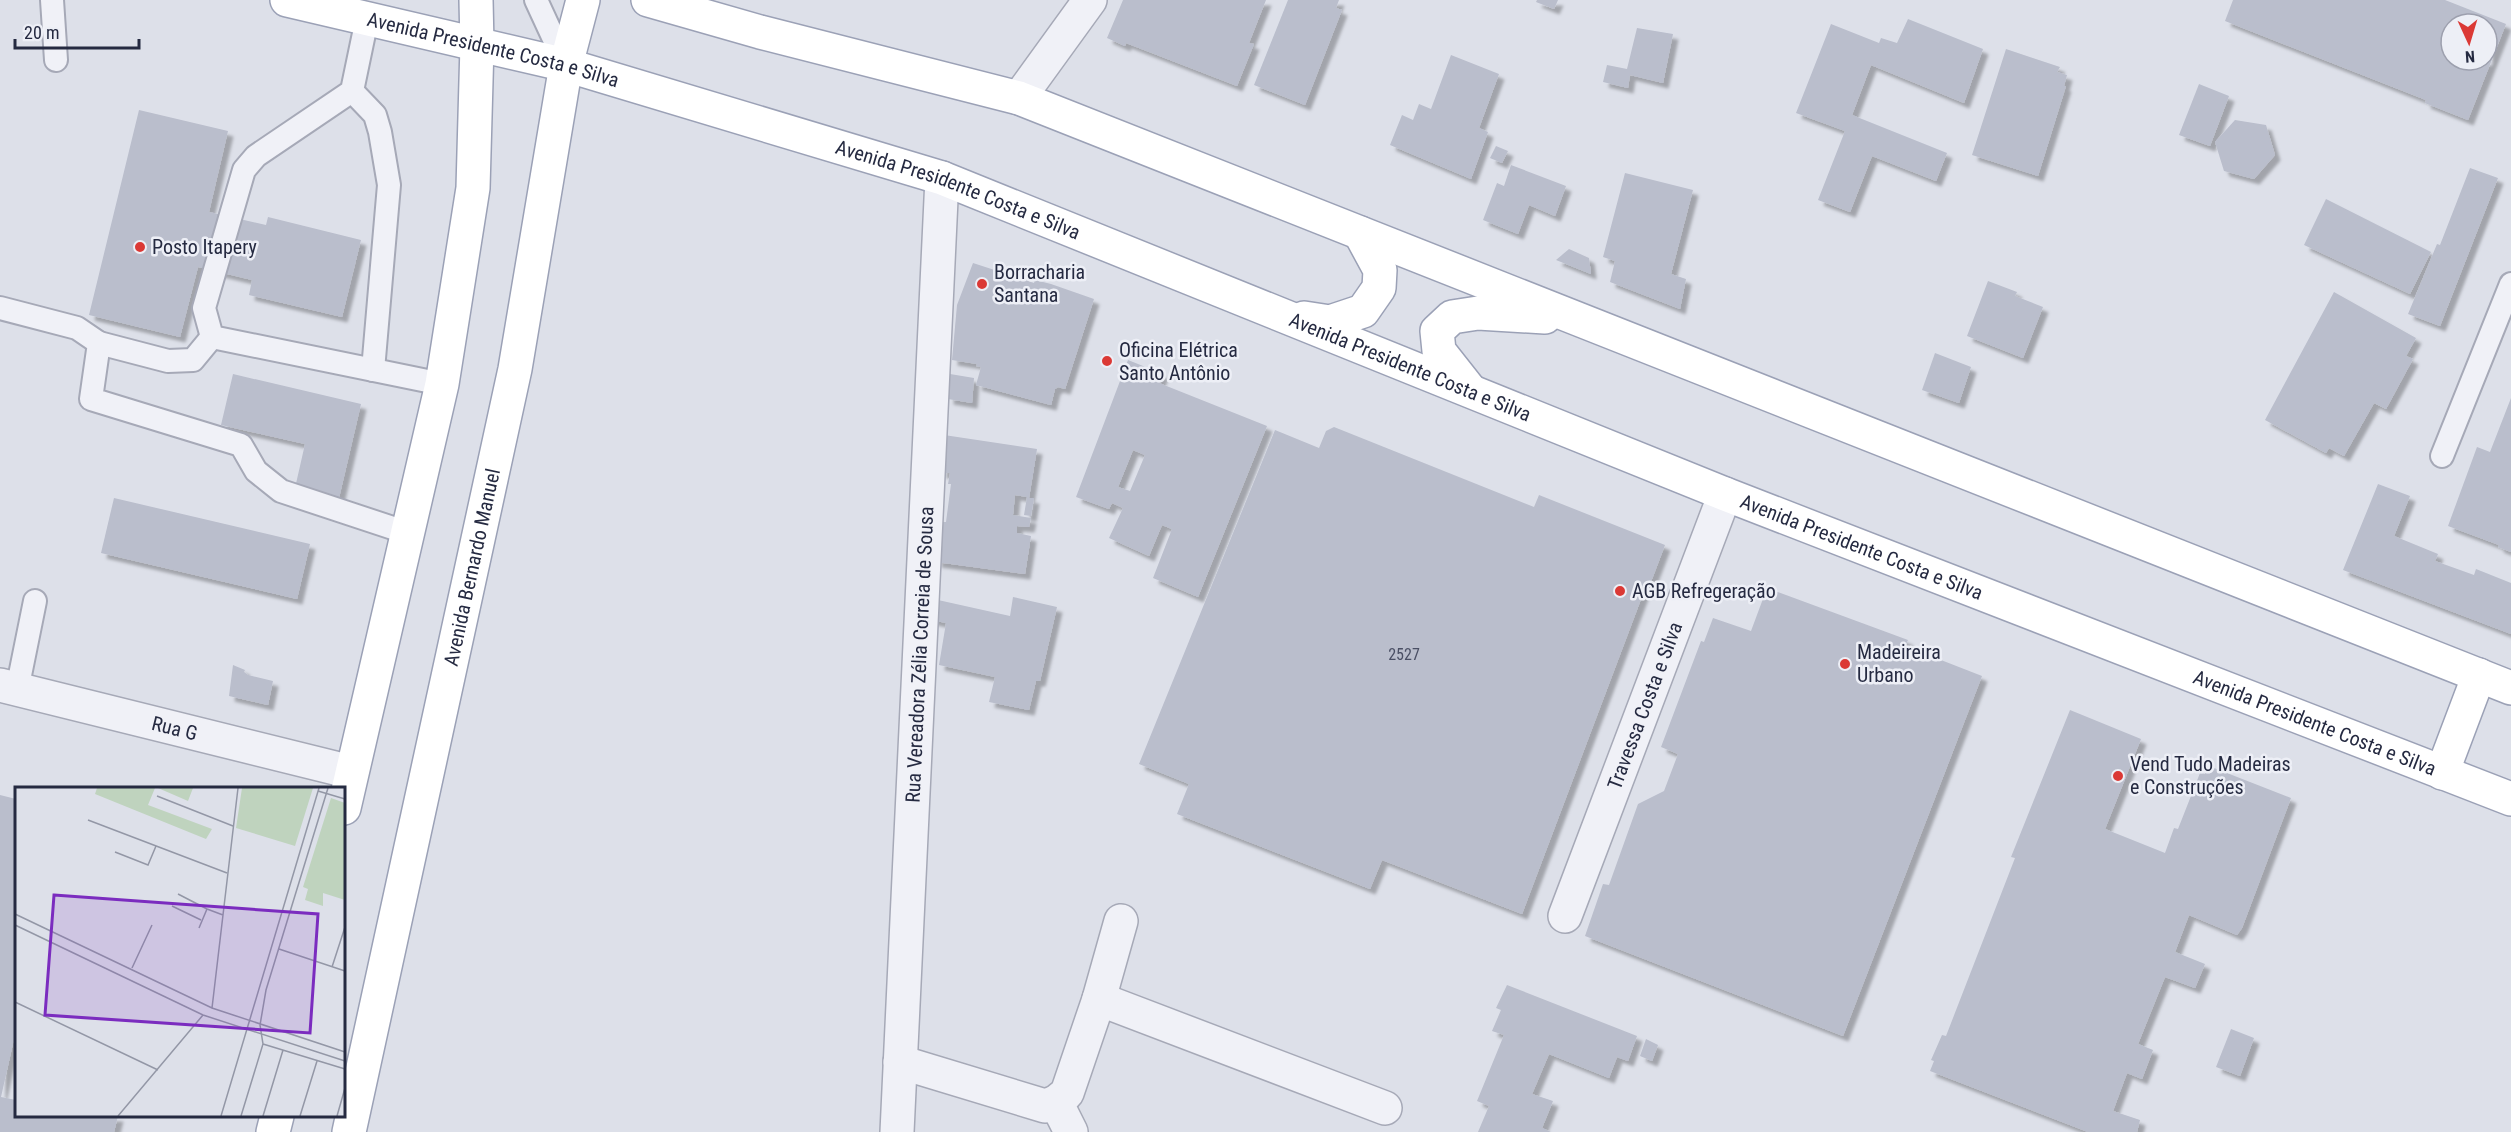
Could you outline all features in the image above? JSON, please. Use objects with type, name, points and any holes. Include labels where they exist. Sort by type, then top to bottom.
[{"type":"main road","name":"Avenida Presidente Costa e Silva","points":[[287,0],[566,65],[942,177],[1725,494],[2511,800]]},
{"type":"main road","points":[[345,803],[442,384],[473,188],[476,0]]},
{"type":"main road","name":"Avenida Bernardo Manuel","points":[[349,1132],[513,380],[566,65],[583,0]]},
{"type":"main road","points":[[648,0],[760,32],[1019,98],[2511,688]]},
{"type":"main road","points":[[1275,313],[1330,322],[1363,311],[1379,288],[1380,270],[1360,233]]},
{"type":"main road","points":[[1472,393],[1448,366],[1439,351],[1437,331],[1452,317],[1478,312],[1574,318]]},
{"type":"main road","points":[[2442,773],[2479,675]]},
{"type":"main road","points":[[273,1132],[277,1117]]},
{"type":"street","points":[[1019,98],[1090,0]]},
{"type":"street","name":"Rua Vereadora Zélia Correia de Sousa","points":[[897,1132],[942,177]]},
{"type":"street","name":"Travessa Costa e Silva","points":[[1564,916],[1725,494]]},
{"type":"street","name":"Rua G","points":[[9,688],[351,772]]},
{"type":"street","points":[[900,1062],[1045,1106],[1056,1102],[1067,1093],[1099,999],[1121,921]]},
{"type":"street","points":[[1099,999],[1385,1108]]},
{"type":"street","points":[[1056,1102],[1071,1132]]},
{"type":"lane","points":[[52,0],[56,60]]},
{"type":"lane","points":[[536,0],[566,65]]},
{"type":"lane","points":[[212,337],[204,308],[244,170],[256,156],[352,91],[367,19]]},
{"type":"lane","points":[[352,91],[375,115],[389,185],[373,370]]},
{"type":"lane","points":[[2442,456],[2511,284]]},
{"type":"lane","points":[[0,308],[77,328],[99,343],[168,361],[193,360],[212,337]]},
{"type":"lane","points":[[212,337],[442,384]]},
{"type":"lane","points":[[99,343],[91,399],[241,445],[256,471],[281,491],[408,534]]},
{"type":"lane","points":[[9,688],[34,601]]},
{"type":"building","points":[[1123,0],[1266,0],[1249,43],[1254,44],[1237,86],[1126,43],[1125,46],[1107,38]]},
{"type":"building","points":[[1288,0],[1339,0],[1336,8],[1342,10],[1305,105],[1254,85]]},
{"type":"building","points":[[1537,0],[1558,0],[1554,9],[1536,2]]},
{"type":"building","points":[[2233,0],[2445,0],[2476,12],[2439,12],[2439,72],[2487,72],[2468,120],[2425,103],[2426,100],[2225,21]]},
{"type":"building","points":[[1908,19],[1983,49],[1964,103],[1871,65],[1852,115],[1947,153],[1936,181],[1872,156],[1850,212],[1818,200],[1845,131],[1796,113],[1831,24],[1879,43],[1881,38],[1897,43]]},
{"type":"building","points":[[2499,21],[2506,24],[2499,42]]},
{"type":"building","points":[[1637,28],[1673,34],[1663,83],[1630,75],[1628,88],[1603,82],[1607,65],[1627,69]]},
{"type":"building","points":[[2006,49],[2060,67],[2057,72],[2067,75],[2064,86],[2066,86],[2038,176],[1972,155]]},
{"type":"building","points":[[1451,55],[1499,74],[1479,128],[1488,132],[1471,179],[1390,145],[1402,115],[1413,120],[1419,104],[1431,109]]},
{"type":"building","points":[[2199,84],[2229,96],[2210,146],[2179,135]]},
{"type":"building","points":[[139,110],[228,131],[209,212],[266,225],[268,217],[361,240],[342,317],[249,295],[252,280],[198,267],[180,337],[89,315]]},
{"type":"building","points":[[2235,120],[2266,125],[2275,155],[2254,179],[2224,171],[2215,142]]},
{"type":"building","points":[[1496,146],[1508,151],[1502,163],[1490,158]]},
{"type":"building","points":[[1511,165],[1566,186],[1555,216],[1529,205],[1518,234],[1483,220],[1497,183],[1504,186]]},
{"type":"building","points":[[2470,168],[2498,178],[2440,326],[2408,314],[2437,244],[2440,245]]},
{"type":"building","points":[[1625,173],[1693,190],[1671,274],[1686,279],[1680,309],[1610,282],[1615,261],[1603,257]]},
{"type":"building","points":[[2326,199],[2431,252],[2410,294],[2304,245]]},
{"type":"building","points":[[1569,249],[1589,258],[1591,274],[1556,260]]},
{"type":"building","points":[[973,263],[1034,283],[1035,280],[1051,284],[1094,299],[1065,389],[1058,387],[1055,389],[1051,405],[976,385],[981,367],[976,366],[977,364],[952,360],[957,305]]},
{"type":"building","points":[[1988,281],[2017,292],[2015,296],[2043,307],[2023,358],[1967,336]]},
{"type":"building","points":[[2334,292],[2416,338],[2406,356],[2413,359],[2386,409],[2374,403],[2344,456],[2329,448],[2326,453],[2265,420]]},
{"type":"building","points":[[1935,353],[1971,367],[1959,403],[1922,390]]},
{"type":"building","points":[[1128,360],[1163,374],[1159,383],[1267,426],[1198,597],[1153,578],[1172,529],[1162,525],[1149,556],[1109,538],[1123,508],[1112,503],[1109,509],[1076,497]],"holes":[[[1133,450],[1145,455],[1130,491],[1118,487]]]},
{"type":"building","points":[[233,374],[361,404],[339,498],[295,488],[305,444],[221,425]]},
{"type":"building","points":[[950,374],[974,378],[972,403],[948,399]]},
{"type":"building","points":[[2511,398],[2511,552],[2498,547],[2499,545],[2448,526],[2477,447],[2490,452]]},
{"type":"building","points":[[1334,427],[1534,507],[1539,495],[1665,545],[1649,587],[1646,586],[1522,914],[1382,860],[1370,889],[1177,814],[1189,784],[1139,764],[1275,430],[1319,448],[1326,431]]},
{"type":"building","points":[[944,435],[1037,449],[1029,498],[1034,498],[1031,516],[1024,515],[1027,497],[1015,495],[1013,515],[1031,518],[1029,527],[1017,526],[1017,533],[1031,536],[1025,574],[936,562],[941,522],[946,522],[951,484],[948,484],[950,473],[941,473]]},
{"type":"building","points":[[2378,484],[2410,496],[2394,536],[2438,554],[2435,561],[2474,575],[2476,569],[2511,583],[2511,634],[2343,570]]},
{"type":"building","points":[[114,498],[310,544],[297,599],[101,553]]},
{"type":"building","points":[[1767,588],[1908,640],[1905,646],[1982,676],[1843,1036],[1585,936],[1603,884],[1609,885],[1638,804],[1664,791],[1678,754],[1661,747],[1701,641],[1704,642],[1713,618],[1751,631]]},
{"type":"building","points":[[1013,597],[1057,607],[1040,681],[1036,681],[1029,710],[989,702],[995,677],[939,665],[946,623],[927,619],[929,598],[1010,616]]},
{"type":"building","points":[[233,665],[245,670],[244,672],[248,675],[273,681],[268,705],[229,696]]},
{"type":"building","points":[[2070,710],[2141,739],[2105,829],[2165,853],[2174,828],[2178,829],[2200,773],[2205,774],[2209,766],[2291,798],[2242,928],[2237,935],[2189,915],[2175,952],[2205,964],[2195,988],[2165,977],[2138,1044],[2153,1050],[2142,1079],[2127,1073],[2113,1111],[2140,1120],[2137,1132],[2088,1132],[1930,1071],[1934,1061],[1931,1060],[1942,1035],[1946,1036],[2015,858],[2011,857]]},
{"type":"building","points":[[0,795],[15,799],[15,1034],[1,1097],[15,1100],[15,1117],[118,1117],[114,1132],[0,1132]]},
{"type":"building","points":[[1507,985],[1637,1036],[1628,1061],[1617,1057],[1609,1078],[1549,1054],[1532,1094],[1553,1101],[1542,1128],[1551,1132],[1478,1132],[1489,1106],[1477,1101],[1504,1035],[1492,1031],[1501,1010],[1496,1008]]},
{"type":"building","points":[[2231,1029],[2254,1038],[2240,1076],[2216,1067]]},
{"type":"building","points":[[1646,1039],[1658,1045],[1652,1061],[1640,1056]]},
{"type":"place","name":"Posto Itapery","points":[[140,247]]},
{"type":"place","name":"Borracharia Santana","points":[[982,284]]},
{"type":"place","name":"Oficina Elétrica Santo Antônio","points":[[1107,361]]},
{"type":"place","name":"AGB Refregeração","points":[[1620,591]]},
{"type":"place","name":"Madeireira Urbano","points":[[1845,664]]},
{"type":"place","name":"Vend Tudo Madeiras e Construções","points":[[2118,776]]}]
